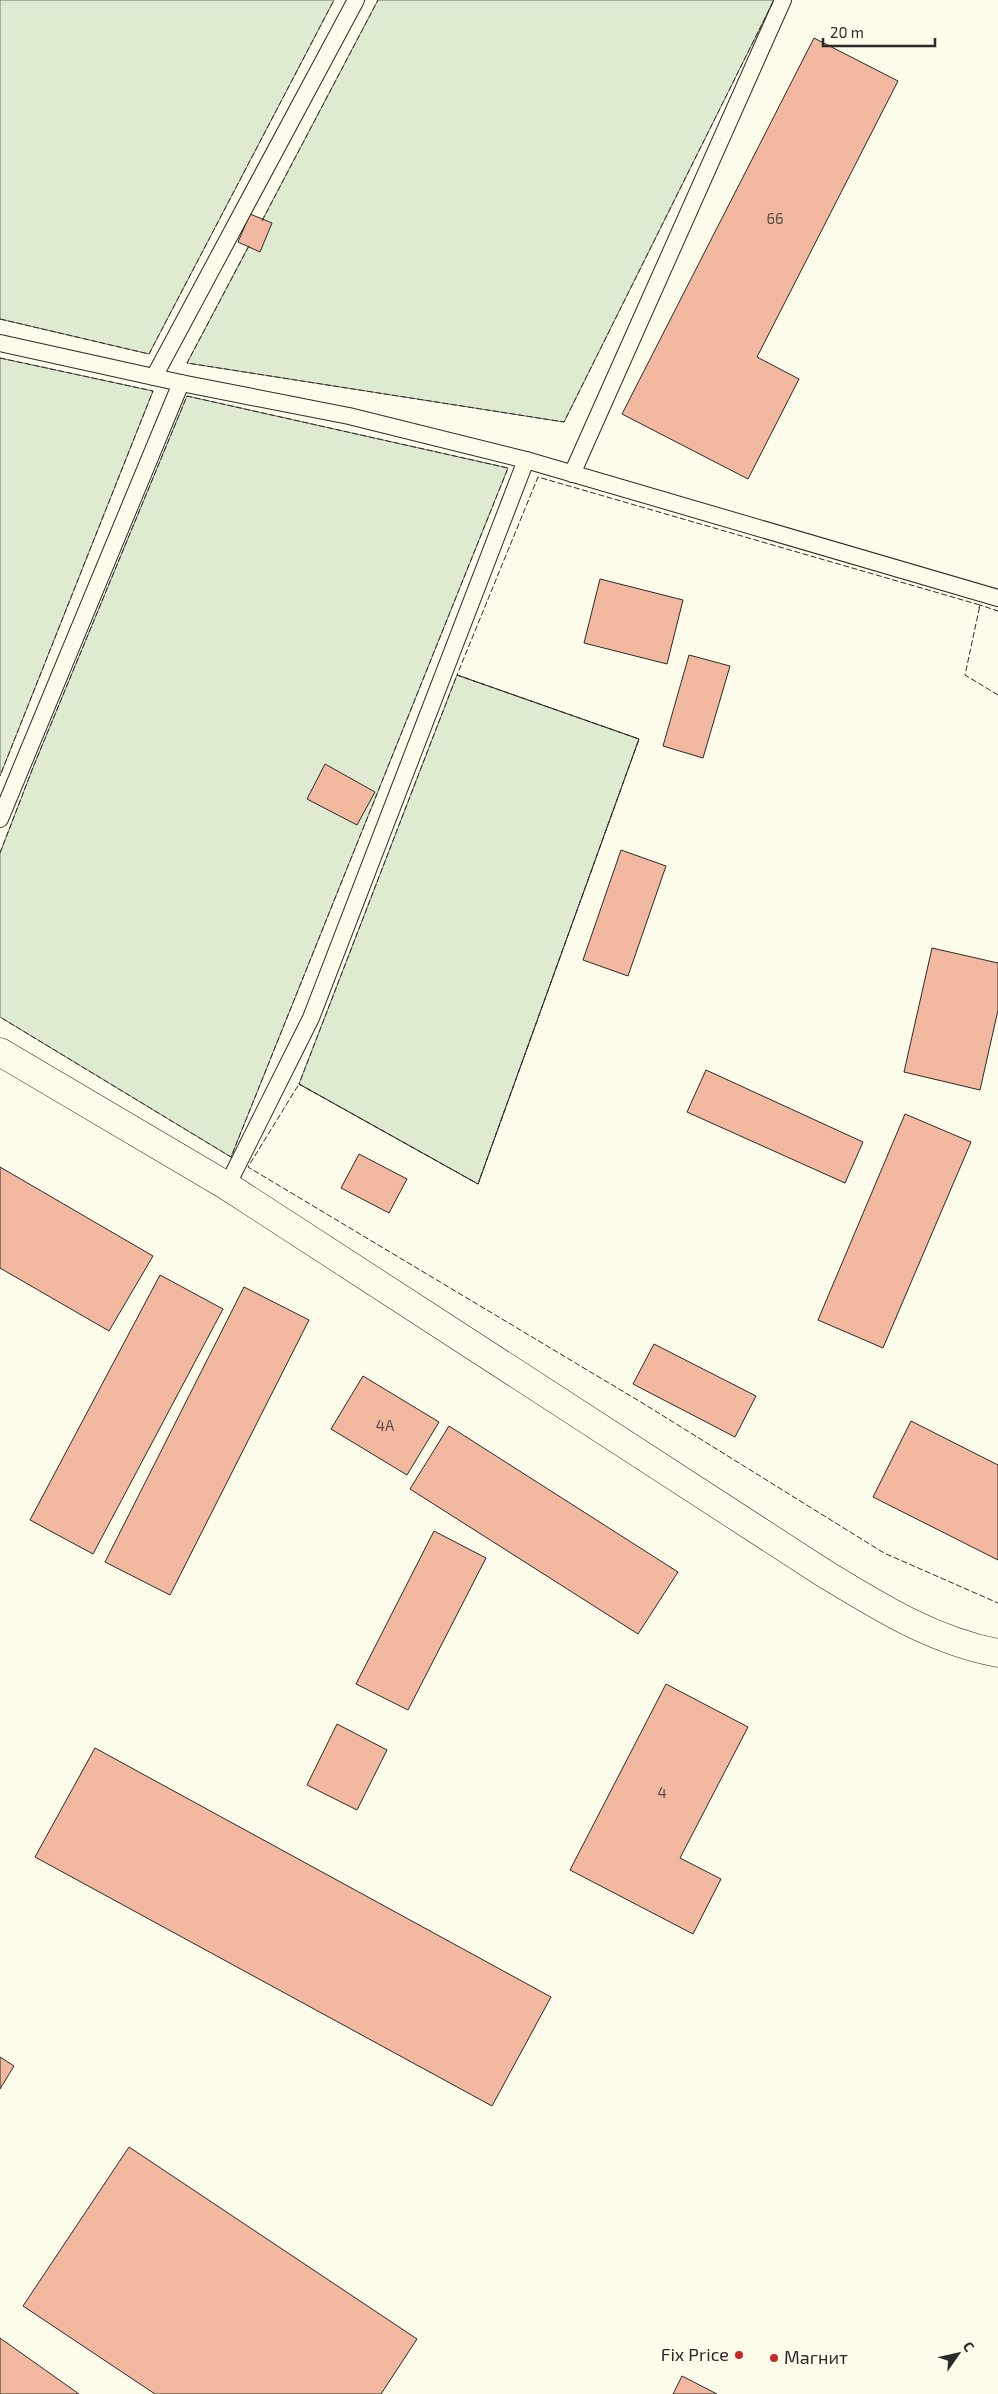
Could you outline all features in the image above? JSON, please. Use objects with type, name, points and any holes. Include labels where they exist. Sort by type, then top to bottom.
[{"type":"street","points":[[0,1052],[227,1186],[822,1572],[902,1620],[973,1648],[998,1653]]},
{"type":"lane","points":[[154,377],[356,0]]},
{"type":"lane","points":[[572,474],[783,0]]},
{"type":"lane","points":[[0,343],[181,383],[349,416],[526,460],[998,598]]},
{"type":"lane","points":[[0,819],[181,383]]},
{"type":"lane","points":[[227,1186],[311,1018],[526,460]]},
{"type":"green space","points":[[0,0],[334,0],[149,354],[0,319]]},
{"type":"green space","points":[[378,0],[774,0],[564,422],[187,363]]},
{"type":"green space","points":[[0,358],[153,391],[0,776]]},
{"type":"green space","points":[[187,396],[508,468],[231,1157],[0,1017],[0,853],[34,765]]},
{"type":"green space","points":[[457,675],[639,739],[478,1184],[299,1084]]},
{"type":"building","points":[[814,38],[898,81],[757,357],[799,379],[748,479],[622,414]]},
{"type":"building","points":[[250,214],[272,223],[260,252],[238,242]]},
{"type":"building","points":[[600,579],[683,600],[667,664],[584,643]]},
{"type":"building","points":[[689,655],[730,666],[703,758],[663,746]]},
{"type":"building","points":[[325,764],[375,792],[357,825],[307,799]]},
{"type":"building","points":[[621,850],[666,866],[628,976],[583,960]]},
{"type":"building","points":[[932,948],[998,963],[998,1010],[980,1090],[904,1072]]},
{"type":"building","points":[[706,1070],[863,1142],[845,1183],[687,1112]]},
{"type":"building","points":[[905,1114],[971,1142],[883,1348],[818,1320]]},
{"type":"building","points":[[359,1154],[407,1179],[389,1213],[341,1188]]},
{"type":"building","points":[[0,1167],[153,1256],[109,1331],[0,1268]]},
{"type":"building","points":[[160,1275],[223,1309],[93,1554],[30,1520]]},
{"type":"building","points":[[244,1287],[309,1320],[170,1595],[105,1562]]},
{"type":"building","points":[[654,1344],[756,1396],[735,1437],[633,1384]]},
{"type":"building","points":[[363,1376],[439,1422],[407,1475],[331,1429]]},
{"type":"building","points":[[911,1421],[998,1465],[998,1560],[873,1497]]},
{"type":"building","points":[[449,1426],[678,1572],[638,1634],[410,1489]]},
{"type":"building","points":[[434,1531],[486,1558],[408,1710],[356,1684]]},
{"type":"building","points":[[666,1684],[748,1727],[680,1858],[721,1879],[693,1934],[570,1870]]},
{"type":"building","points":[[337,1724],[387,1750],[357,1810],[307,1785]]},
{"type":"building","points":[[95,1748],[551,1997],[492,2106],[35,1857]]},
{"type":"building","points":[[0,2057],[14,2066],[0,2089]]},
{"type":"building","points":[[129,2147],[417,2339],[381,2394],[155,2394],[23,2306]]},
{"type":"building","points":[[0,2338],[79,2394],[0,2394]]},
{"type":"building","points":[[682,2376],[717,2394],[673,2394]]},
{"type":"fence","points":[[0,319],[149,354],[334,0]]},
{"type":"fence","points":[[262,221],[378,0]]},
{"type":"fence","points":[[249,246],[187,363],[564,422],[774,0]]},
{"type":"fence","points":[[0,358],[153,391],[0,776]]},
{"type":"fence","points":[[0,853],[34,765],[187,396],[508,468],[231,1157],[0,1017]]},
{"type":"fence","points":[[998,695],[965,675],[980,605],[538,477],[457,675],[639,739],[478,1184],[299,1084],[248,1167],[644,1404],[884,1553],[998,1603]]},
{"type":"fence","points":[[979,608],[980,605],[998,611]]},
{"type":"fence","points":[[457,675],[639,739],[478,1184],[299,1084],[457,675]]},
{"type":"place","name":"Fix Price","points":[[739,2355]]},
{"type":"place","name":"Магнит","points":[[774,2358]]}]
